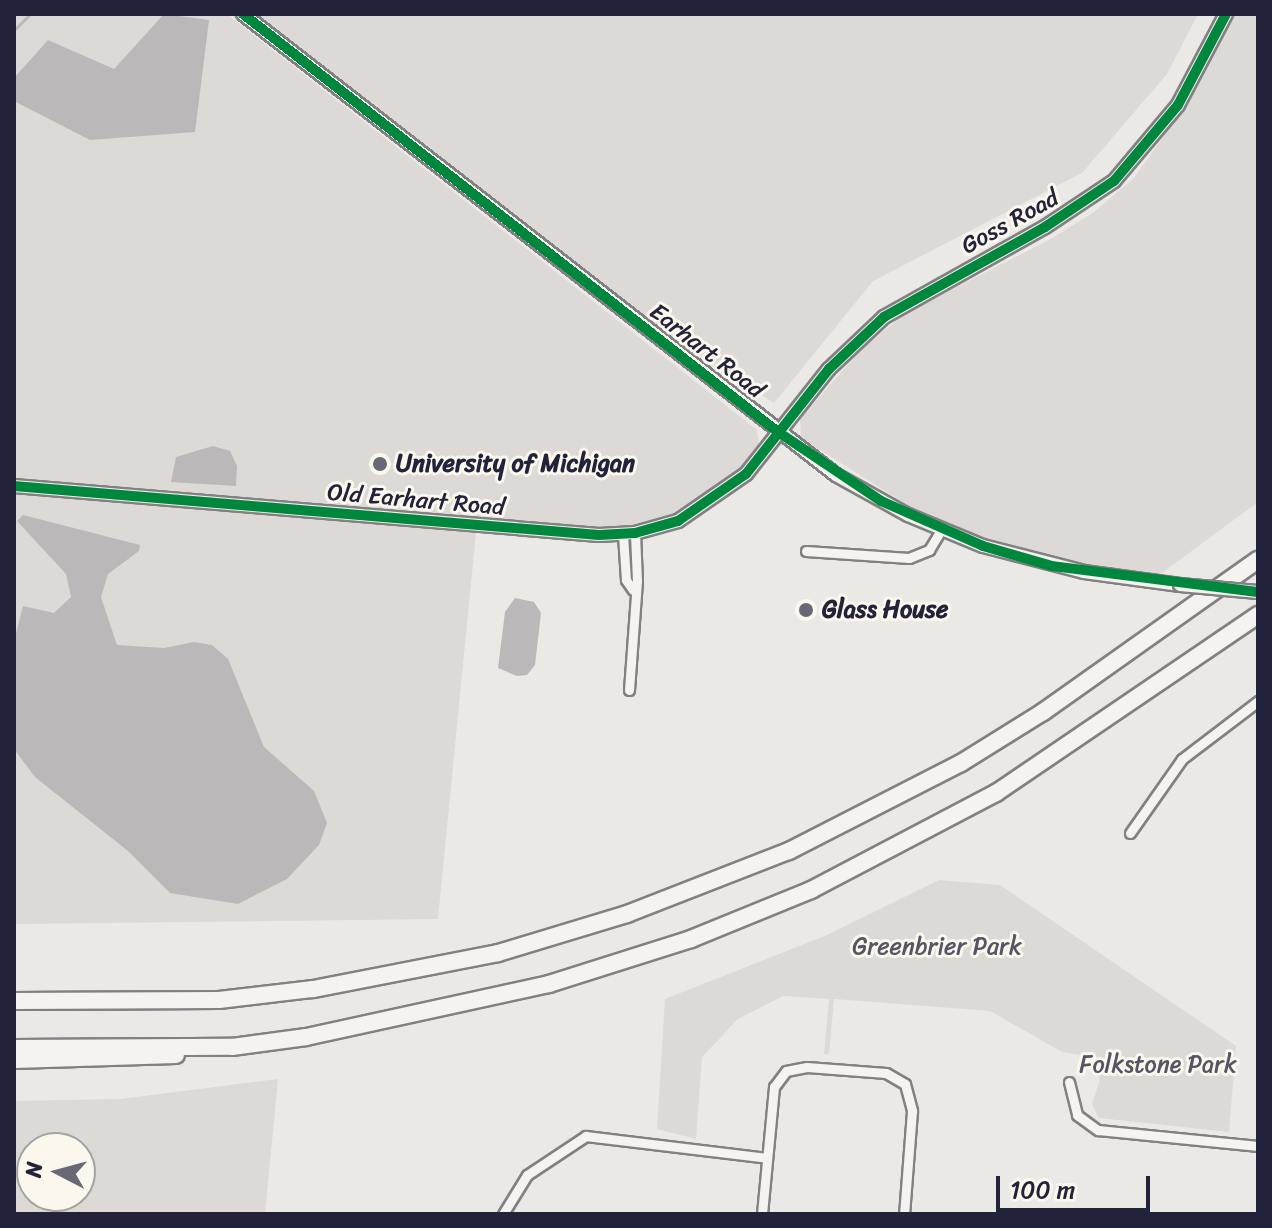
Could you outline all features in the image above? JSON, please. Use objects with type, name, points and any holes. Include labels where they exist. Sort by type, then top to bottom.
[{"type":"highway","points":[[14,1001],[219,1000],[313,989],[498,953],[627,914],[789,851],[925,784],[1043,712],[1258,560]]},
{"type":"highway","points":[[14,1060],[154,1057],[306,1037],[549,984],[760,912],[901,846],[996,793],[1258,615]]},
{"type":"highway","points":[[14,1048],[232,1047]]},
{"type":"street","name":"Earhart Road","points":[[243,14],[836,475],[941,530],[1052,566],[1180,585],[1258,592]]},
{"type":"street","name":"Goss Road","points":[[778,432],[837,360],[884,317],[1045,227],[1114,181],[1178,105],[1226,14]]},
{"type":"street","name":"Old Earhart Road","points":[[14,486],[629,534],[678,521],[709,504],[746,474],[778,432]]},
{"type":"street","points":[[806,551],[909,558],[929,550],[941,530]]},
{"type":"street","points":[[629,534],[637,581],[633,590],[629,690]]},
{"type":"street","points":[[1130,833],[1159,790],[1208,735],[1258,701]]},
{"type":"street","points":[[762,1214],[774,1087],[786,1071],[796,1067],[886,1073],[905,1084],[912,1111],[904,1214]]},
{"type":"street","points":[[1069,1082],[1077,1115],[1098,1130],[1258,1146]]},
{"type":"street","points":[[503,1214],[527,1175],[586,1136],[767,1158]]},
{"type":"shaded area","name":"University of Michigan","points":[[14,14],[227,14],[757,430],[759,446],[738,475],[684,513],[608,531],[477,522],[438,919],[14,924]]},
{"type":"shaded area","points":[[164,14],[209,20],[195,132],[90,140],[14,101],[14,78],[48,40],[114,69]]},
{"type":"shaded area","points":[[255,14],[1198,14],[1167,74],[1082,173],[873,281],[774,403],[677,341]]},
{"type":"shaded area","points":[[1235,14],[1258,14],[1258,502],[1158,576],[1096,568],[1002,546],[922,514],[801,438],[800,419],[860,351],[904,314],[1049,240],[1094,212],[1134,178],[1180,113]]},
{"type":"shaded area","points":[[213,446],[230,451],[237,466],[236,486],[171,482],[176,457]]},
{"type":"shaded area","points":[[23,515],[140,545],[139,551],[108,574],[101,597],[117,645],[164,648],[194,642],[212,645],[228,659],[264,747],[314,791],[327,823],[319,845],[287,879],[238,904],[170,893],[128,851],[35,777],[14,749],[14,641],[23,606],[54,613],[71,597],[66,574],[17,521]]},
{"type":"shaded area","points":[[515,598],[534,602],[541,613],[535,665],[527,675],[517,676],[498,668],[505,612]]},
{"type":"shaded area","points":[[278,1079],[265,1214],[14,1214],[14,1101],[120,1099]]},
{"type":"green space","points":[[1235,14],[1258,14],[1258,107],[1217,139],[1180,113]]},
{"type":"green space","points":[[939,880],[1000,885],[1236,1046],[1229,1132],[1099,1118],[1092,1104],[1100,1079],[1089,1056],[1062,1052],[990,1011],[834,999],[829,1054],[824,1054],[829,999],[783,996],[738,1019],[702,1057],[696,1139],[657,1129],[665,999],[827,935]]},
{"type":"waterway","points":[[14,30],[30,14]]},
{"type":"cycle path","points":[[243,14],[778,432],[881,501],[983,546],[1052,566],[1258,592]]},
{"type":"cycle path","points":[[14,486],[599,535],[635,533],[678,521],[746,474],[829,369],[884,317],[1045,227],[1114,181],[1178,105],[1226,14]]},
{"type":"place","name":"University of Michigan","points":[[380,464]]},
{"type":"place","name":"Glass House","points":[[806,610]]},
{"type":"park label","name":"Greenbrier Park","points":[[937,947]]},
{"type":"park label","name":"Folkstone Park","points":[[1158,1065]]}]
